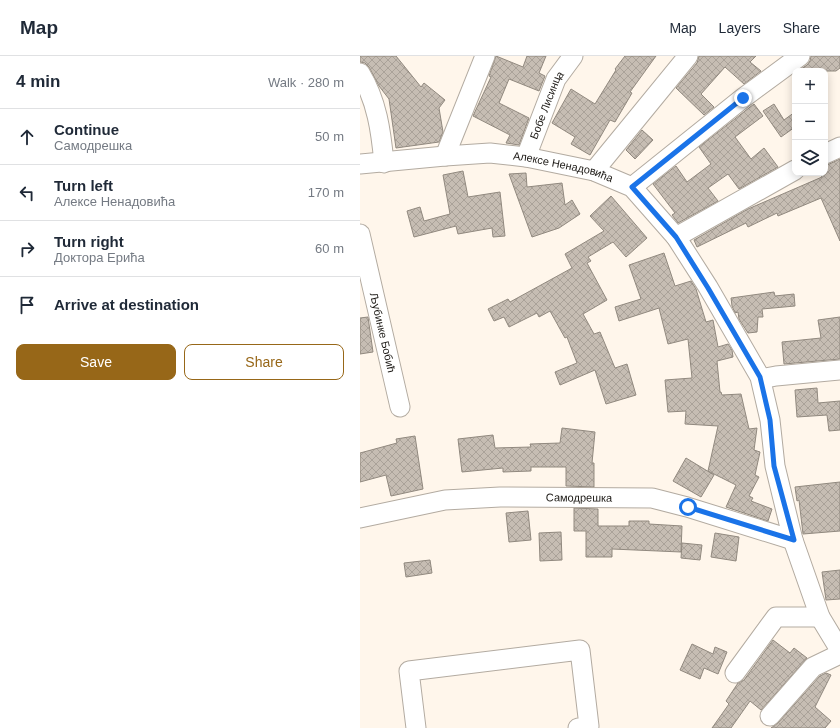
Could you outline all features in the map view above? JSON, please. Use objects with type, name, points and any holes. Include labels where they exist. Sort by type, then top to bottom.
[{"type":"street","points":[[445,156],[485,56]]},
{"type":"street","name":"Бобе Лисинца","points":[[526,157],[556,79],[573,56]]},
{"type":"street","points":[[594,171],[688,56]]},
{"type":"street","points":[[632,187],[743,98],[800,56]]},
{"type":"street","points":[[360,72],[367,84],[378,117],[384,163]]},
{"type":"street","points":[[828,153],[840,147]]},
{"type":"street","name":"Алексе Ненадовића","points":[[360,164],[490,153],[526,157],[594,171],[632,187],[676,237],[708,288],[761,379],[770,420],[774,466],[794,540],[820,617],[840,650]]},
{"type":"street","points":[[676,237],[792,172]]},
{"type":"street","name":"Љубинке Бобић","points":[[360,234],[400,407]]},
{"type":"street","points":[[761,379],[776,376],[840,370]]},
{"type":"street","name":"Самодрешка","points":[[360,518],[445,500],[500,497],[652,498],[688,507],[794,540]]},
{"type":"street","points":[[735,673],[776,617],[820,617]]},
{"type":"street","points":[[416,728],[409,671],[580,650],[589,726],[578,728]]},
{"type":"street","points":[[770,716],[813,667],[840,654]]},
{"type":"building","points":[[360,56],[396,56],[421,87],[424,83],[445,100],[439,108],[443,132],[439,142],[396,148],[389,99],[379,86],[369,67],[365,63],[360,62]]},
{"type":"building","points":[[496,56],[523,67],[527,56],[546,56],[539,73],[545,76],[539,91],[509,79],[499,103],[529,118],[519,145],[506,143],[510,135],[473,116],[491,77],[489,76]]},
{"type":"building","points":[[625,56],[656,56],[630,92],[632,93],[615,122],[610,120],[590,155],[571,144],[575,137],[552,123],[571,89],[595,104],[616,70],[615,69]]},
{"type":"building","points":[[699,56],[756,56],[750,62],[761,71],[744,84],[725,67],[701,94],[714,107],[704,115],[676,88],[697,63]]},
{"type":"building","points":[[811,56],[840,56],[840,68],[836,71],[828,71],[828,68],[802,68],[810,61]]},
{"type":"building","points":[[754,104],[763,116],[735,137],[751,159],[764,148],[778,167],[739,189],[728,174],[708,188],[718,201],[678,223],[672,215],[675,213],[653,184],[676,166],[687,182],[711,164],[699,147]]},
{"type":"building","points":[[774,104],[784,120],[792,114],[792,129],[781,137],[763,111]]},
{"type":"building","points":[[642,130],[653,140],[635,159],[626,150]]},
{"type":"building","points":[[840,159],[840,241],[821,198],[778,216],[777,213],[748,227],[746,223],[697,247],[694,240],[748,209],[822,176],[828,176],[828,165]]},
{"type":"building","points":[[463,171],[468,197],[500,192],[505,236],[493,237],[492,228],[458,234],[456,226],[414,237],[407,211],[420,207],[424,221],[450,214],[443,175]]},
{"type":"building","points":[[526,173],[527,187],[562,183],[565,205],[572,200],[580,214],[559,228],[532,237],[509,174]]},
{"type":"building","points":[[611,196],[647,238],[626,257],[613,242],[588,257],[591,261],[587,263],[607,300],[583,314],[594,334],[600,332],[615,368],[627,364],[636,395],[606,404],[595,370],[560,385],[555,372],[577,363],[567,337],[565,338],[550,311],[539,317],[537,313],[509,327],[504,317],[494,321],[488,309],[508,299],[510,302],[572,268],[565,254],[604,231],[590,216]]},
{"type":"building","points":[[664,253],[675,286],[691,281],[696,289],[706,322],[713,320],[718,347],[728,344],[732,350],[733,357],[717,361],[720,392],[722,395],[741,394],[749,429],[757,428],[754,450],[760,452],[755,475],[759,477],[749,496],[753,498],[751,501],[772,509],[768,521],[726,507],[736,485],[708,471],[718,426],[685,424],[686,411],[668,412],[665,380],[692,378],[688,339],[668,344],[659,308],[619,321],[615,307],[641,299],[629,265]]},
{"type":"building","points":[[774,292],[775,296],[794,294],[795,306],[762,309],[763,317],[758,317],[757,332],[748,333],[739,319],[738,312],[735,313],[731,298]]},
{"type":"building","points":[[368,317],[373,352],[360,354],[360,318]]},
{"type":"building","points":[[840,317],[840,359],[784,364],[782,342],[821,338],[818,320]]},
{"type":"building","points":[[817,388],[818,403],[840,401],[840,430],[829,431],[827,415],[797,417],[795,390]]},
{"type":"building","points":[[562,428],[595,432],[592,463],[594,463],[594,487],[566,486],[566,467],[531,467],[531,471],[503,472],[503,468],[462,472],[458,439],[493,435],[495,448],[531,447],[530,444],[560,443]]},
{"type":"building","points":[[415,436],[423,489],[391,496],[386,475],[360,482],[360,453],[397,443],[396,439]]},
{"type":"building","points":[[686,458],[714,475],[701,497],[673,481]]},
{"type":"building","points":[[840,482],[840,531],[803,534],[799,500],[797,501],[795,487]]},
{"type":"building","points":[[574,508],[598,509],[598,526],[629,526],[629,521],[649,521],[649,524],[682,526],[681,552],[612,549],[612,557],[586,557],[586,531],[574,531]]},
{"type":"building","points":[[528,511],[531,540],[509,542],[506,513]]},
{"type":"building","points":[[561,532],[562,560],[540,561],[539,533]]},
{"type":"building","points":[[715,533],[739,537],[736,561],[711,557]]},
{"type":"building","points":[[682,543],[702,545],[700,560],[681,558]]},
{"type":"building","points":[[430,560],[432,573],[406,577],[404,563]]},
{"type":"building","points":[[840,570],[840,599],[826,600],[822,572]]},
{"type":"building","points":[[773,640],[790,653],[794,648],[807,658],[761,710],[750,701],[731,728],[712,728],[729,704],[726,701],[738,683],[744,680]]},
{"type":"building","points":[[692,644],[713,654],[715,647],[727,652],[718,674],[704,668],[700,679],[680,670]]},
{"type":"building","points":[[826,673],[831,675],[815,707],[831,721],[825,728],[771,728],[778,723],[820,676]]},
{"type":"route","points":[[688,507],[794,540],[774,466],[770,420],[760,377],[708,288],[676,237],[632,187],[743,98]]}]
